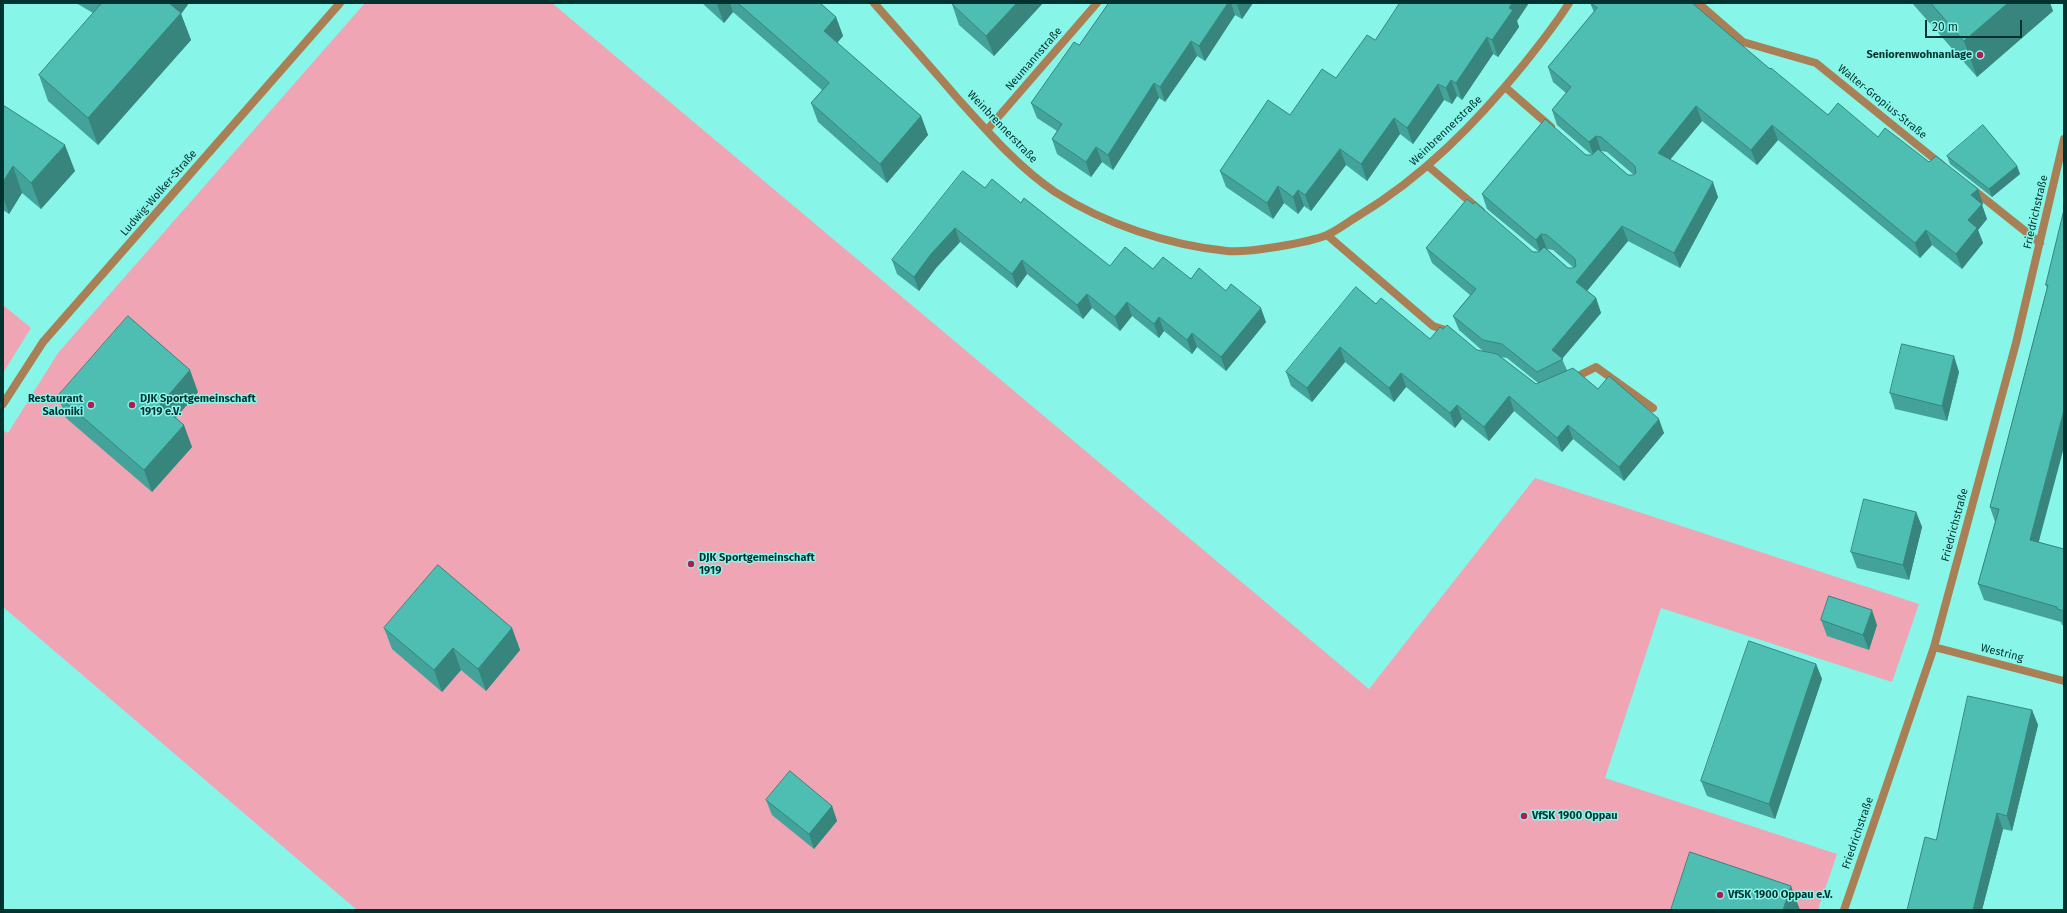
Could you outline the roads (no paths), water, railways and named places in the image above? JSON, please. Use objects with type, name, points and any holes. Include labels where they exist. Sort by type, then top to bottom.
[{"type":"street","name":"Ludwig-Wolker-Straße","points":[[3,404],[43,342],[340,3]]},
{"type":"street","name":"Weinbrennerstraße","points":[[874,3],[1019,164],[1056,192],[1097,214],[1135,229],[1180,243],[1229,251],[1276,246],[1327,235],[1387,199],[1428,166],[1468,127],[1505,87],[1556,23],[1569,3]]},
{"type":"street","name":"Neumannstraße","points":[[987,130],[1097,3]]},
{"type":"street","name":"Walter-Gropius-Straße","points":[[1698,3],[1743,42],[1816,63],[1948,170]]},
{"type":"street","points":[[1505,87],[1559,134]]},
{"type":"street","name":"Friedrichstraße","points":[[1844,910],[1934,647],[2014,351],[2064,139]]},
{"type":"street","points":[[1428,166],[1488,217]]},
{"type":"street","points":[[1966,184],[2040,243]]},
{"type":"street","points":[[1327,235],[1433,326],[1452,332],[1458,336]]},
{"type":"street","points":[[1562,383],[1596,367],[1653,408]]},
{"type":"street","name":"Westring","points":[[1934,647],[2064,681]]},
{"type":"place","name":"Seniorenwohnanlage","points":[[1980,55]]},
{"type":"place","name":"Restaurant Saloniki","points":[[91,405]]},
{"type":"place","name":"DJK Sportgemeinschaft 1919 e.V.","points":[[132,405]]},
{"type":"place","name":"DJK Sportgemeinschaft 1919","points":[[691,564]]},
{"type":"place","name":"VfSK 1900 Oppau","points":[[1524,816]]},
{"type":"place","name":"VfSK 1900 Oppau e.V.","points":[[1720,895]]}]
